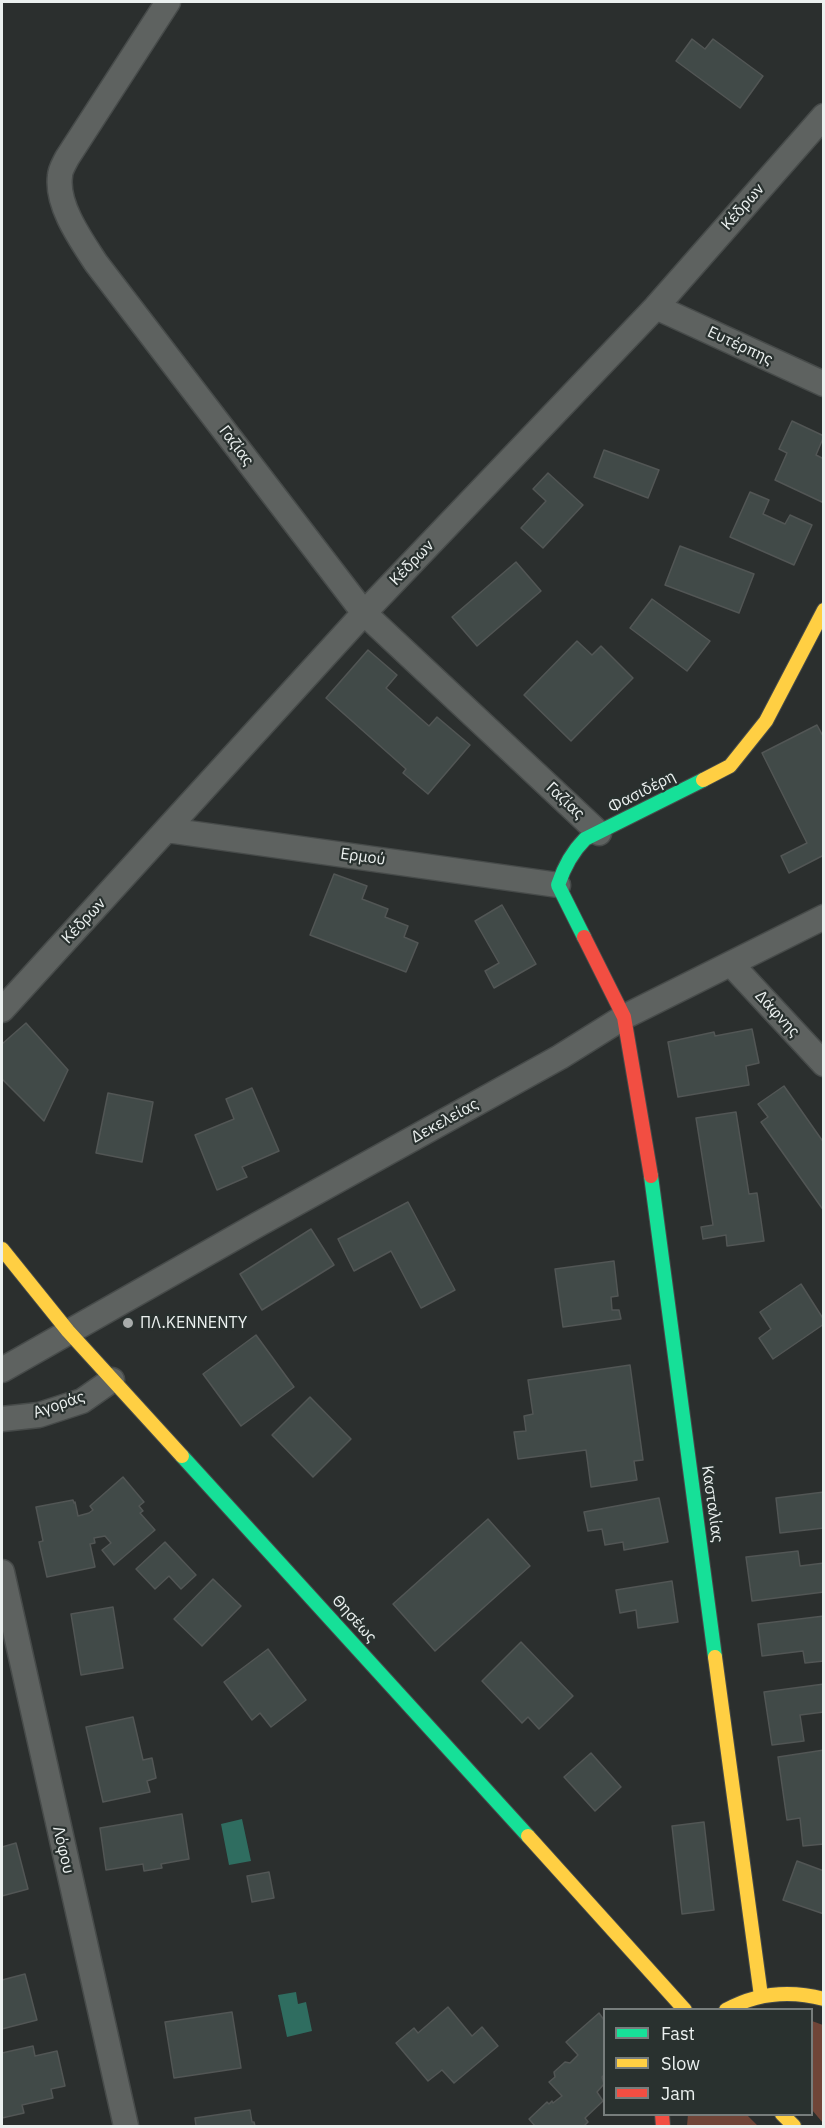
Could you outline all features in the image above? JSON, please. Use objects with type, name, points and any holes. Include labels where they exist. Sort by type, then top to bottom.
[{"type":"street","name":"Γαζίας","points":[[168,2],[66,158],[60,174],[60,188],[73,226],[96,263],[364,613],[599,833]]},
{"type":"street","name":"Κέδρων","points":[[2,1010],[364,613],[656,307],[824,116]]},
{"type":"street","name":"Ευτέρπης","points":[[656,307],[824,384]]},
{"type":"street","name":"Φασιδέρη","points":[[558,885],[565,863],[585,839],[730,766],[766,721],[824,610]]},
{"type":"street","name":"Ερμού","points":[[167,830],[558,885]]},
{"type":"street","points":[[558,885],[624,1017]]},
{"type":"street","name":"Δεκελείας","points":[[68,1331],[549,1063],[624,1017],[824,917]]},
{"type":"street","name":"Δάφνης","points":[[731,964],[824,1064]]},
{"type":"street","name":"Κασταλίας","points":[[624,1017],[649,1162],[761,1996]]},
{"type":"street","name":"Θησέως","points":[[2,1249],[68,1331],[315,1600],[683,2008]]},
{"type":"street","points":[[2,1370],[68,1331]]},
{"type":"street","name":"Αγοράς","points":[[2,1419],[39,1415],[82,1401],[112,1380]]},
{"type":"street","name":"Λόφου","points":[[2,1572],[126,2127]]},
{"type":"street","points":[[731,2008],[761,1996],[806,1993],[824,1999]]},
{"type":"street","points":[[783,2116],[794,2127]]},
{"type":"shaded area","points":[[242,1819],[251,1861],[229,1865],[221,1824]]},
{"type":"shaded area","points":[[296,1992],[298,2004],[306,2002],[312,2031],[287,2037],[278,1995]]},
{"type":"shaded area","points":[[813,2021],[823,2025],[823,2123],[813,2111]]},
{"type":"shaded area","points":[[688,2116],[748,2116],[758,2126],[687,2126]]},
{"type":"building","points":[[692,39],[705,49],[713,39],[763,76],[740,108],[676,61]]},
{"type":"building","points":[[792,421],[824,436],[816,455],[824,459],[824,503],[775,480],[787,453],[779,449]]},
{"type":"building","points":[[604,450],[659,470],[648,498],[594,477]]},
{"type":"building","points":[[548,473],[583,505],[543,548],[521,528],[546,501],[533,489]]},
{"type":"building","points":[[750,492],[769,500],[763,514],[785,524],[790,515],[812,525],[794,565],[730,537]]},
{"type":"building","points":[[680,546],[754,574],[739,613],[665,585]]},
{"type":"building","points":[[516,562],[541,591],[477,646],[452,617]]},
{"type":"building","points":[[652,599],[710,641],[687,671],[630,628]]},
{"type":"building","points":[[577,641],[592,655],[601,646],[633,678],[571,741],[524,695]]},
{"type":"building","points":[[368,650],[397,675],[386,688],[429,726],[437,717],[470,745],[428,794],[403,773],[406,769],[326,698]]},
{"type":"building","points":[[817,725],[824,738],[824,855],[789,873],[781,856],[807,843],[762,753]]},
{"type":"building","points":[[334,874],[367,886],[362,899],[388,909],[385,917],[408,926],[404,937],[418,943],[406,972],[310,935]]},
{"type":"building","points":[[502,905],[536,964],[494,988],[485,971],[499,963],[475,921]]},
{"type":"building","points":[[26,1023],[68,1070],[44,1121],[2,1079],[2,1044]]},
{"type":"building","points":[[752,1029],[759,1063],[746,1066],[749,1085],[678,1097],[668,1042],[714,1032],[715,1036]]},
{"type":"building","points":[[784,1086],[824,1143],[824,1211],[761,1122],[768,1117],[758,1104]]},
{"type":"building","points":[[252,1088],[279,1151],[242,1167],[247,1177],[217,1190],[195,1135],[234,1119],[226,1099]]},
{"type":"building","points":[[108,1093],[153,1102],[142,1162],[96,1153]]},
{"type":"building","points":[[736,1112],[749,1194],[757,1193],[764,1241],[727,1246],[726,1235],[703,1239],[701,1227],[713,1225],[696,1118]]},
{"type":"building","points":[[408,1202],[455,1290],[421,1308],[391,1251],[354,1271],[338,1239]]},
{"type":"building","points":[[311,1229],[334,1265],[262,1310],[240,1274]]},
{"type":"building","points":[[614,1261],[618,1296],[611,1297],[612,1310],[619,1310],[621,1319],[563,1327],[555,1269]]},
{"type":"building","points":[[801,1284],[824,1320],[824,1324],[773,1359],[759,1338],[771,1329],[760,1312]]},
{"type":"building","points":[[256,1335],[294,1387],[241,1426],[203,1374]]},
{"type":"building","points":[[630,1365],[643,1460],[634,1461],[637,1480],[591,1487],[586,1450],[518,1459],[514,1432],[526,1431],[524,1416],[533,1414],[528,1380]]},
{"type":"building","points":[[310,1397],[351,1439],[313,1477],[272,1435]]},
{"type":"building","points":[[123,1477],[144,1502],[139,1506],[143,1511],[140,1513],[155,1530],[114,1565],[102,1550],[111,1543],[105,1536],[94,1538],[95,1543],[90,1544],[95,1567],[47,1577],[39,1542],[43,1541],[36,1507],[73,1500],[78,1516],[89,1513],[93,1510],[90,1506]]},
{"type":"building","points":[[824,1492],[824,1528],[780,1533],[776,1498]]},
{"type":"building","points":[[659,1498],[668,1542],[624,1550],[623,1542],[605,1545],[602,1529],[588,1531],[584,1512]]},
{"type":"building","points":[[488,1519],[530,1566],[435,1651],[393,1604]]},
{"type":"building","points":[[165,1542],[196,1575],[181,1589],[169,1576],[155,1589],[136,1569]]},
{"type":"building","points":[[798,1551],[800,1566],[824,1563],[824,1592],[752,1601],[746,1557]]},
{"type":"building","points":[[213,1579],[241,1606],[202,1646],[174,1619]]},
{"type":"building","points":[[672,1581],[678,1622],[638,1628],[636,1610],[620,1613],[616,1590]]},
{"type":"building","points":[[113,1607],[123,1668],[81,1675],[71,1614]]},
{"type":"building","points":[[824,1616],[824,1661],[805,1663],[803,1651],[762,1656],[758,1624]]},
{"type":"building","points":[[521,1642],[573,1696],[539,1729],[528,1717],[522,1723],[482,1681]]},
{"type":"building","points":[[268,1649],[306,1700],[271,1727],[260,1713],[252,1720],[224,1682]]},
{"type":"building","points":[[824,1684],[824,1712],[800,1715],[804,1741],[772,1745],[764,1692]]},
{"type":"building","points":[[133,1717],[143,1760],[152,1758],[156,1778],[147,1781],[150,1792],[103,1802],[86,1727]]},
{"type":"building","points":[[824,1750],[824,1844],[803,1846],[800,1818],[787,1820],[778,1757]]},
{"type":"building","points":[[591,1753],[621,1787],[595,1811],[564,1777]]},
{"type":"building","points":[[182,1814],[189,1859],[161,1864],[162,1868],[144,1871],[143,1864],[106,1870],[100,1828]]},
{"type":"building","points":[[704,1822],[714,1910],[682,1914],[672,1826]]},
{"type":"building","points":[[16,1843],[28,1889],[2,1896],[2,1847]]},
{"type":"building","points":[[797,1861],[824,1871],[824,1914],[783,1900]]},
{"type":"building","points":[[269,1872],[274,1898],[252,1902],[247,1876]]},
{"type":"building","points":[[25,1974],[37,2020],[2,2029],[2,1980]]},
{"type":"building","points":[[448,2007],[472,2036],[482,2027],[498,2046],[454,2083],[442,2070],[428,2081],[396,2043],[414,2028],[418,2033]]},
{"type":"building","points":[[232,2012],[241,2068],[174,2078],[165,2022]]},
{"type":"building","points":[[599,2013],[603,2019],[603,2085],[597,2092],[603,2101],[585,2118],[588,2122],[584,2126],[535,2126],[529,2119],[547,2102],[549,2104],[552,2101],[553,2103],[562,2096],[549,2082],[555,2077],[554,2072],[565,2062],[570,2063],[578,2055],[566,2042]]},
{"type":"building","points":[[33,2046],[35,2056],[57,2051],[65,2086],[51,2089],[53,2098],[22,2105],[24,2113],[2,2118],[2,2053]]},
{"type":"building","points":[[250,2110],[255,2126],[196,2126],[195,2118]]},
{"type":"traffic: fast","points":[[584,937],[558,885],[576,849],[585,839],[703,780]]},
{"type":"traffic: fast","points":[[651,1176],[715,1657]]},
{"type":"traffic: fast","points":[[182,1456],[528,1836]]},
{"type":"traffic: slow","points":[[703,780],[730,766],[766,721],[824,610]]},
{"type":"traffic: slow","points":[[2,1249],[68,1331],[182,1456]]},
{"type":"traffic: slow","points":[[715,1657],[761,1996]]},
{"type":"traffic: slow","points":[[528,1836],[683,2008]]},
{"type":"traffic: slow","points":[[730,2008],[750,2000],[774,1995],[799,1995],[824,1999]]},
{"type":"traffic: slow","points":[[784,2116],[794,2126]]},
{"type":"traffic: jam","points":[[584,937],[624,1017],[651,1176]]},
{"type":"traffic: jam","points":[[662,2116],[663,2126]]},
{"type":"place","name":"ΠΛ.ΚΕΝΝΕΝΤΥ","points":[[128,1323]]}]
